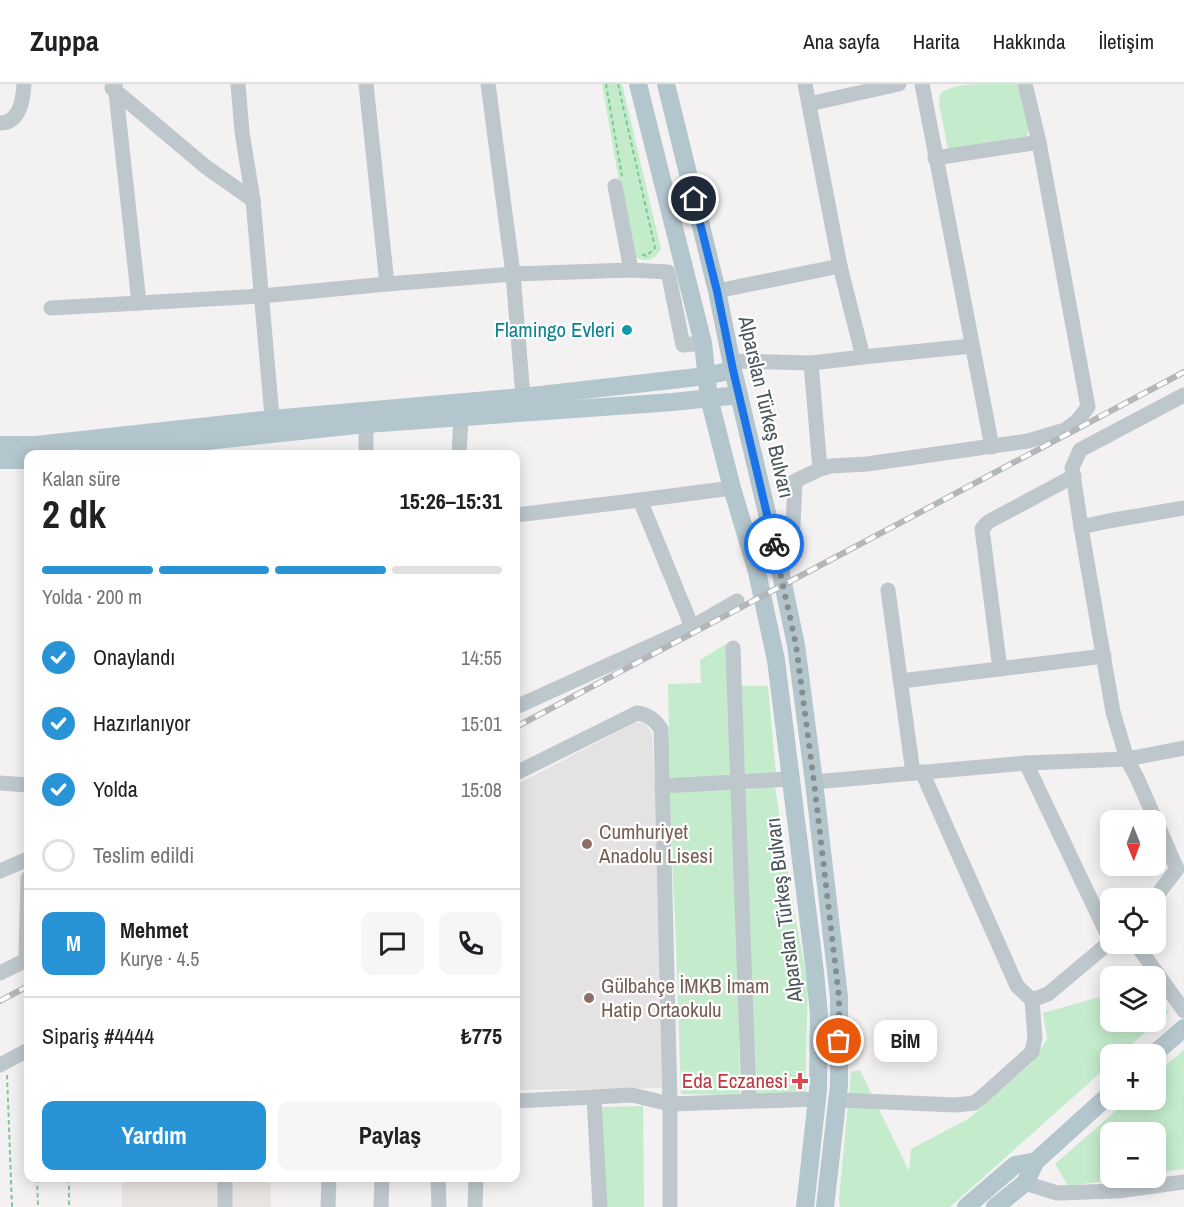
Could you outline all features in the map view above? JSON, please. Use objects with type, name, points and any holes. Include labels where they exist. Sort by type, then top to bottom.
[{"type":"main road","name":"Alparslan Türkeş Bulvarı","points":[[638,84],[703,343],[709,399],[757,572],[776,660],[819,1015],[817,1100],[805,1207]]},
{"type":"main road","name":"Alparslan Türkeş Bulvarı","points":[[666,84],[717,291],[796,645],[839,997],[840,1085],[825,1207]]},
{"type":"main road","points":[[62,450],[706,376],[732,366]]},
{"type":"main road","points":[[114,450],[273,427],[366,424],[739,395]]},
{"type":"main road","points":[[0,445],[24,451]]},
{"type":"main road","points":[[0,460],[24,455]]},
{"type":"main road","points":[[1166,1044],[1184,1028]]},
{"type":"main road","points":[[995,1207],[1025,1183],[1036,1161],[1100,1103]]},
{"type":"main road","points":[[966,1207],[1015,1165],[1036,1161]]},
{"type":"street","points":[[0,123],[5,123],[16,116],[23,102],[24,84]]},
{"type":"street","points":[[238,84],[242,132],[253,200],[273,427]]},
{"type":"street","points":[[366,84],[387,284]]},
{"type":"street","points":[[488,84],[513,274],[523,397]]},
{"type":"street","points":[[805,84],[840,266],[863,357]]},
{"type":"street","points":[[809,104],[899,84]]},
{"type":"street","points":[[921,84],[992,447]]},
{"type":"street","points":[[777,555],[792,548],[795,481],[820,469],[1028,441],[1065,430],[1077,421],[1088,407],[1039,142],[1025,84]]},
{"type":"street","points":[[113,86],[206,167],[253,200]]},
{"type":"street","points":[[113,86],[139,303]]},
{"type":"street","points":[[935,158],[1039,142]]},
{"type":"street","points":[[619,185],[631,270]]},
{"type":"street","points":[[717,291],[840,266]]},
{"type":"street","points":[[51,308],[262,296],[513,274],[631,270],[668,272],[683,345],[703,343]]},
{"type":"street","points":[[732,366],[811,363],[972,346]]},
{"type":"street","points":[[811,363],[820,469]]},
{"type":"street","points":[[1163,888],[1180,865],[1126,759],[1113,712],[1072,468],[1080,450],[1184,395]]},
{"type":"street","points":[[459,450],[461,417]]},
{"type":"street","points":[[366,424],[366,450]]},
{"type":"street","points":[[1000,669],[982,530],[988,522],[1074,476]]},
{"type":"street","points":[[520,515],[732,488]]},
{"type":"street","points":[[640,500],[692,627]]},
{"type":"street","points":[[1081,527],[1108,520],[1184,508]]},
{"type":"street","points":[[838,1100],[954,1105],[974,1103],[1032,1052],[1035,1038],[1032,1000],[1017,986],[917,772],[888,590]]},
{"type":"street","points":[[520,705],[692,627],[737,601]]},
{"type":"street","points":[[733,648],[749,1101]]},
{"type":"street","points":[[901,681],[1104,656]]},
{"type":"street","points":[[520,771],[637,713],[655,719],[661,729],[670,1104],[670,1207]]},
{"type":"street","points":[[814,782],[1026,763],[1126,759],[1184,748]]},
{"type":"street","points":[[1026,763],[1100,920]]},
{"type":"street","points":[[662,786],[790,779]]},
{"type":"street","points":[[0,783],[24,785]]},
{"type":"street","points":[[0,871],[24,861]]},
{"type":"street","points":[[1032,1000],[1048,994],[1100,950]]},
{"type":"street","points":[[1143,954],[1184,1011]]},
{"type":"street","points":[[0,973],[24,961]]},
{"type":"street","points":[[4,1063],[24,1052]]},
{"type":"street","points":[[520,1101],[632,1095],[670,1104],[817,1100]]},
{"type":"street","points":[[594,1097],[600,1207]]},
{"type":"street","points":[[225,1182],[225,1207]]},
{"type":"street","points":[[328,1182],[328,1207]]},
{"type":"street","points":[[381,1207],[382,1182]]},
{"type":"street","points":[[438,1182],[438,1207]]},
{"type":"street","points":[[475,1207],[476,1182]]},
{"type":"street","points":[[1025,1183],[1057,1193],[1118,1191],[1184,1182]]},
{"type":"path","points":[[606,84],[619,185]]},
{"type":"path","points":[[618,84],[655,248],[646,256],[640,253]]},
{"type":"path","points":[[4,1063],[12,1207]]},
{"type":"path","points":[[37,1182],[38,1207]]},
{"type":"path","points":[[69,1182],[69,1207]]},
{"type":"shaded area","points":[[634,723],[645,723],[652,733],[661,903],[665,1088],[520,1090],[520,783]]},
{"type":"shaded area","points":[[122,1182],[270,1182],[271,1207],[122,1207]]},
{"type":"green space","points":[[602,84],[622,84],[661,249],[652,259],[645,260],[632,255]]},
{"type":"green space","points":[[978,84],[1017,84],[1029,129],[1027,136],[948,149],[939,104],[940,94],[953,87]]},
{"type":"green space","points":[[726,644],[735,780],[670,784],[668,684],[701,683],[700,660]]},
{"type":"green space","points":[[741,686],[768,686],[776,774],[745,776]]},
{"type":"green space","points":[[775,786],[794,911],[808,983],[805,1095],[756,1094],[745,790]]},
{"type":"green space","points":[[732,787],[737,909],[740,1095],[681,1094],[669,792]]},
{"type":"green space","points":[[1100,997],[1100,1032],[1146,1032],[1132,1044],[1100,1044],[1100,1073],[950,1207],[840,1207],[851,1072],[860,1070],[909,1171],[911,1149],[968,1119],[1033,1062],[1047,1039],[1043,1013]]},
{"type":"green space","points":[[1184,1050],[1184,1169],[1166,1171],[1166,1122],[1103,1122],[1117,1110],[1166,1110],[1166,1066]]},
{"type":"green space","points":[[643,1106],[644,1207],[607,1207],[602,1107]]},
{"type":"green space","points":[[1100,1125],[1100,1182],[1068,1186],[1055,1164]]},
{"type":"railway","points":[[520,725],[1184,372]]},
{"type":"railway","points":[[0,1001],[24,988]]},
{"type":"way so far","points":[[774,544],[796,645],[814,782],[839,997],[839,1041]]},
{"type":"place","name":"Flamingo Evleri","points":[[627,330]]},
{"type":"place","name":"Cumhuriyet Anadolu Lisesi","points":[[587,844]]},
{"type":"place","name":"Gülbahçe İMKB İmam Hatip Ortaokulu","points":[[589,998]]},
{"type":"place","name":"BİM","points":[[839,1041]]},
{"type":"place","name":"Eda Eczanesi","points":[[800,1081]]},
{"type":"route","points":[[694,199],[774,544]]}]
